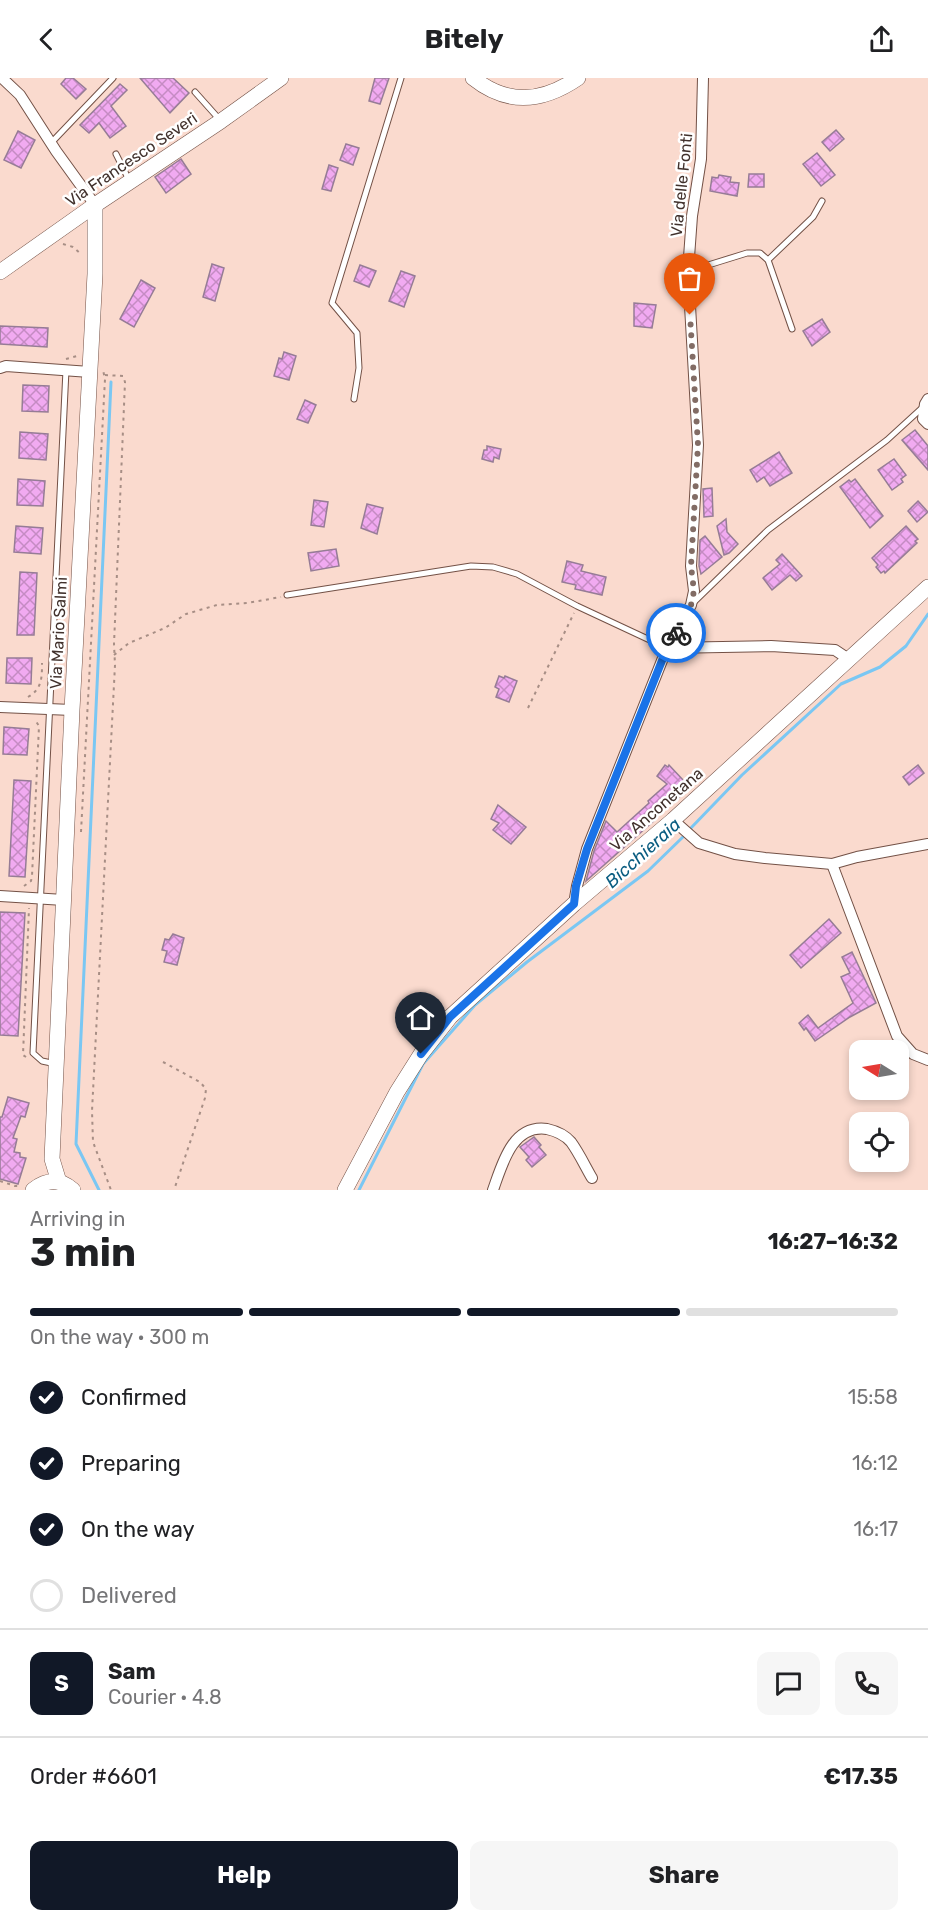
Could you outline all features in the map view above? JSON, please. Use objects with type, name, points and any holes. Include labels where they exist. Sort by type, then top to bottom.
[{"type":"street","points":[[2,78],[20,95],[94,205]]},
{"type":"street","name":"Via Francesco Severi","points":[[0,271],[281,78]]},
{"type":"street","points":[[472,78],[504,94],[531,98],[552,94],[573,79]]},
{"type":"street","name":"Via delle Fonti","points":[[574,904],[576,886],[587,849],[667,648],[691,605],[694,591],[691,566],[698,445],[688,271],[692,216],[701,159],[703,78]]},
{"type":"street","name":"Via Mario Salmi","points":[[59,1182],[52,1159],[72,710],[91,365],[95,274],[94,205]]},
{"type":"street","points":[[0,368],[6,366],[66,370],[91,365]]},
{"type":"street","points":[[926,402],[923,419],[928,424]]},
{"type":"street","name":"Via Anconetana","points":[[345,1190],[397,1092],[421,1054],[450,1017],[574,904],[677,823],[928,587]]},
{"type":"street","points":[[667,648],[793,647],[835,650],[850,660]]},
{"type":"street","points":[[0,707],[72,710]]},
{"type":"street","points":[[677,823],[697,842],[735,854],[832,864],[928,844]]},
{"type":"street","points":[[832,864],[897,1035],[913,1054],[928,1060]]},
{"type":"street","points":[[0,896],[64,900]]},
{"type":"street","points":[[493,1190],[506,1156],[515,1141],[530,1130],[543,1129],[559,1132],[570,1141],[592,1178]]},
{"type":"street","name":"Via Mario Salmi","points":[[37,1188],[52,1159]]},
{"type":"street","points":[[37,1188],[53,1181],[74,1190]]},
{"type":"lane","points":[[51,143],[113,78]]},
{"type":"lane","points":[[354,399],[359,368],[357,333],[332,303],[401,78]]},
{"type":"lane","points":[[195,92],[221,121]]},
{"type":"lane","points":[[116,154],[130,182]]},
{"type":"lane","points":[[768,260],[813,218],[822,201]]},
{"type":"lane","points":[[688,271],[747,253],[760,253],[768,260],[792,329]]},
{"type":"lane","name":"Via Mario Salmi","points":[[56,1064],[42,1060],[33,1053],[66,370]]},
{"type":"lane","points":[[691,605],[768,530],[887,440],[926,402]]},
{"type":"lane","points":[[287,595],[471,566],[493,567],[517,574],[577,606],[667,648]]},
{"type":"path","points":[[59,243],[74,247],[84,259]]},
{"type":"path","points":[[61,359],[75,358],[123,376],[125,382],[102,950],[92,1111],[93,1142],[111,1190]]},
{"type":"path","points":[[81,832],[91,365]]},
{"type":"path","points":[[114,656],[129,643],[165,628],[186,614],[217,605],[247,603],[275,597]]},
{"type":"path","points":[[528,708],[577,606]]},
{"type":"path","points":[[23,698],[35,692],[40,686],[43,659]]},
{"type":"path","points":[[19,887],[28,884],[32,876],[39,726],[33,718]]},
{"type":"path","points":[[164,1062],[200,1082],[206,1089],[174,1190]]},
{"type":"building","points":[[66,78],[73,78],[86,89],[76,99],[61,84]]},
{"type":"building","points":[[140,78],[173,78],[189,93],[170,113]]},
{"type":"building","points":[[375,78],[389,78],[380,104],[369,101]]},
{"type":"building","points":[[120,84],[127,90],[111,106],[126,126],[110,138],[99,123],[89,133],[80,125]]},
{"type":"building","points":[[836,130],[844,139],[830,151],[822,142]]},
{"type":"building","points":[[18,131],[35,140],[21,168],[4,160]]},
{"type":"building","points":[[346,144],[359,148],[353,165],[340,160]]},
{"type":"building","points":[[817,153],[835,175],[821,186],[803,164]]},
{"type":"building","points":[[181,159],[191,174],[166,193],[155,177]]},
{"type":"building","points":[[329,165],[338,168],[331,191],[322,189]]},
{"type":"building","points":[[749,174],[764,174],[764,187],[748,187]]},
{"type":"building","points":[[719,175],[731,177],[730,182],[739,183],[737,196],[710,191],[712,177],[718,178]]},
{"type":"building","points":[[212,264],[224,268],[215,301],[203,297]]},
{"type":"building","points":[[360,265],[376,271],[369,287],[354,281]]},
{"type":"building","points":[[401,271],[415,276],[404,307],[389,301]]},
{"type":"building","points":[[141,280],[155,288],[134,327],[120,319]]},
{"type":"building","points":[[634,303],[656,305],[652,328],[634,326]]},
{"type":"building","points":[[822,319],[830,332],[812,346],[803,331]]},
{"type":"building","points":[[0,326],[48,328],[47,347],[0,344]]},
{"type":"building","points":[[284,352],[296,356],[289,380],[274,376],[279,358],[282,359]]},
{"type":"building","points":[[23,385],[49,386],[48,412],[22,411]]},
{"type":"building","points":[[305,400],[316,405],[308,423],[297,419]]},
{"type":"building","points":[[915,430],[928,446],[928,470],[902,440]]},
{"type":"building","points":[[20,432],[48,434],[46,460],[19,458]]},
{"type":"building","points":[[487,446],[501,449],[499,459],[494,457],[493,462],[482,459]]},
{"type":"building","points":[[779,452],[792,473],[770,486],[764,477],[757,482],[750,470]]},
{"type":"building","points":[[894,459],[906,475],[901,479],[903,482],[892,490],[878,470]]},
{"type":"building","points":[[18,479],[45,481],[43,506],[17,505]]},
{"type":"building","points":[[855,479],[883,516],[870,528],[840,487],[849,480],[851,482]]},
{"type":"building","points":[[712,488],[713,516],[704,517],[703,489]]},
{"type":"building","points":[[314,500],[328,502],[324,527],[311,525]]},
{"type":"building","points":[[918,501],[928,512],[917,522],[908,511]]},
{"type":"building","points":[[367,504],[383,508],[377,534],[361,528]]},
{"type":"building","points":[[726,519],[727,532],[738,544],[724,555],[717,526]]},
{"type":"building","points":[[16,526],[43,528],[41,554],[14,552]]},
{"type":"building","points":[[906,526],[918,539],[915,541],[917,543],[885,573],[884,571],[881,573],[872,558]]},
{"type":"building","points":[[705,536],[722,557],[701,574],[700,540]]},
{"type":"building","points":[[336,549],[339,566],[311,571],[308,553]]},
{"type":"building","points":[[782,554],[802,576],[796,581],[790,575],[772,590],[763,578],[780,564],[776,560]]},
{"type":"building","points":[[567,561],[583,565],[581,571],[606,577],[602,595],[575,589],[576,585],[562,582]]},
{"type":"building","points":[[20,572],[37,573],[34,635],[17,635]]},
{"type":"building","points":[[7,658],[32,658],[31,684],[6,683]]},
{"type":"building","points":[[499,676],[517,681],[509,702],[496,697],[499,689],[495,687]]},
{"type":"building","points":[[4,727],[29,729],[27,755],[3,754]]},
{"type":"building","points":[[665,765],[668,767],[669,765],[692,786],[669,806],[667,803],[653,815],[656,819],[586,881],[594,851],[606,821],[617,832],[649,803],[648,801],[667,784],[657,776]]},
{"type":"building","points":[[918,765],[924,773],[909,785],[903,777]]},
{"type":"building","points":[[14,780],[31,781],[25,877],[9,876]]},
{"type":"building","points":[[498,805],[526,827],[511,844],[493,830],[499,823],[491,819]]},
{"type":"building","points":[[0,912],[25,913],[18,1036],[0,1035]]},
{"type":"building","points":[[829,919],[841,933],[801,968],[790,955]]},
{"type":"building","points":[[173,934],[184,938],[177,965],[164,962],[167,951],[162,950],[165,939],[169,940]]},
{"type":"building","points":[[852,952],[876,1003],[850,1017],[815,1041],[806,1028],[804,1030],[799,1023],[808,1015],[818,1028],[853,1003],[841,977],[850,973],[842,957]]},
{"type":"building","points":[[412,1005],[424,1015],[411,1031],[399,1021]]},
{"type":"building","points":[[8,1097],[29,1103],[25,1117],[21,1116],[13,1138],[17,1139],[14,1152],[26,1158],[18,1184],[0,1179],[0,1117],[2,1117]]},
{"type":"building","points":[[534,1137],[546,1155],[532,1167],[526,1160],[529,1157],[520,1147]]},
{"type":"waterway","points":[[99,1190],[76,1144],[111,382]]},
{"type":"waterway","name":"Bicchieraia","points":[[689,830],[742,775],[841,684],[880,667],[906,646],[928,614]]},
{"type":"waterway","name":"Bicchieraia","points":[[359,1190],[423,1064],[475,1005],[527,962],[648,871],[685,835]]},
{"type":"way so far","points":[[676,633],[691,605],[694,591],[691,566],[698,445],[690,315]]},
{"type":"route","points":[[421,1054],[450,1017],[574,904],[576,886],[587,849],[613,779],[667,648],[676,633]]}]
